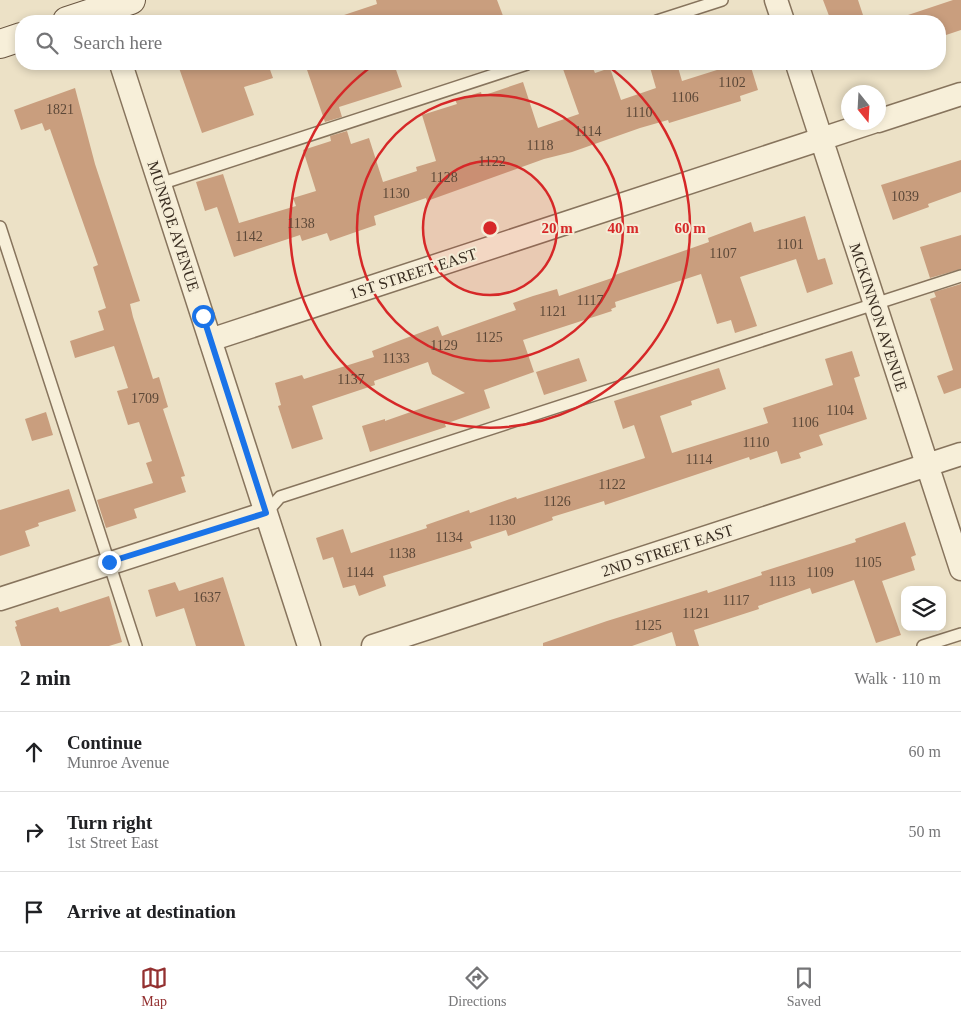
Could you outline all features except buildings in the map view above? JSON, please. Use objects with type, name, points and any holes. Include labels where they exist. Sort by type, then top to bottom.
[{"type":"main road","points":[[87,15],[131,0]]},
{"type":"main road","points":[[0,44],[15,39]]},
{"type":"street","points":[[776,0],[781,15]]},
{"type":"street","name":"MUNROE AVENUE","points":[[123,70],[309,646]]},
{"type":"street","name":"MCKINNON AVENUE","points":[[799,70],[961,569]]},
{"type":"street","points":[[886,118],[961,94]]},
{"type":"street","name":"1ST STREET EAST","points":[[210,340],[849,130]]},
{"type":"street","name":"2ND STREET EAST","points":[[374,646],[961,454]]},
{"type":"street","points":[[0,599],[109,562],[266,513]]},
{"type":"lane","points":[[676,15],[722,0]]},
{"type":"lane","points":[[160,184],[509,70]]},
{"type":"lane","points":[[0,227],[136,646]]},
{"type":"lane","points":[[266,513],[280,497],[961,276]]},
{"type":"lane","points":[[923,646],[961,634]]},
{"type":"route","points":[[109,562],[266,513],[203,316]]}]
